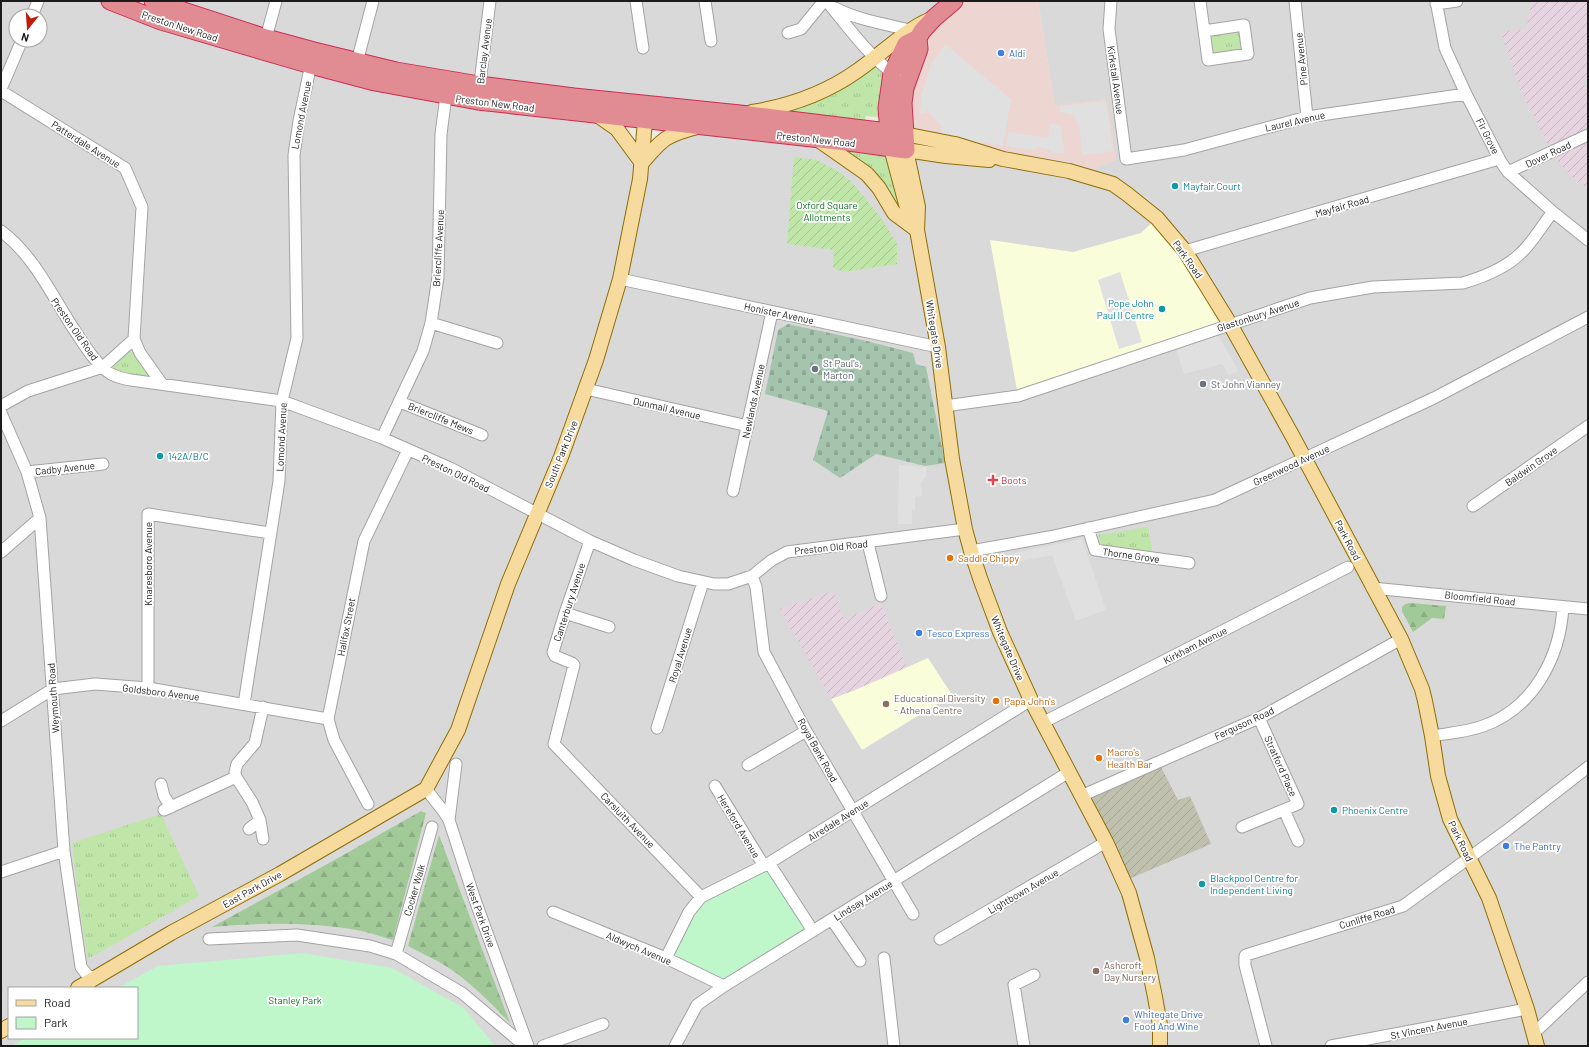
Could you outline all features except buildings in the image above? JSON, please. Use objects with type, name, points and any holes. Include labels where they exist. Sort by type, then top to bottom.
[{"type":"highway","name":"Preston New Road","points":[[110,1],[162,7],[266,38],[312,58],[357,62],[479,93],[597,115],[646,112],[740,114],[897,141]]},
{"type":"highway","points":[[897,141],[887,108],[900,76],[919,49],[914,34],[922,31],[934,18],[954,1]]},
{"type":"highway","name":"Preston New Road","points":[[162,7],[312,58],[375,82],[446,96],[479,93],[574,97],[646,112],[700,126],[817,139],[897,141]]},
{"type":"main road","name":"Preston New Road","points":[[740,114],[779,107],[819,92],[844,80],[875,58],[914,34]]},
{"type":"main road","name":"South Park Drive","points":[[426,789],[458,730],[508,584],[561,457],[596,360],[620,279],[636,203],[642,163],[646,112]]},
{"type":"main road","points":[[597,115],[617,129],[642,163],[656,146],[668,136],[700,126]]},
{"type":"main road","points":[[817,139],[866,174],[879,188],[894,213],[917,230]]},
{"type":"main road","name":"Park Road","points":[[897,141],[955,144],[1003,159],[1068,171],[1113,184],[1157,218],[1185,251],[1230,324],[1401,639],[1422,689],[1432,736],[1438,776],[1448,813],[1459,839],[1489,898],[1527,1009],[1535,1040]]},
{"type":"main road","name":"Whitegate Drive","points":[[897,141],[907,208],[917,230],[938,347],[952,460],[965,530],[981,581],[1000,632],[1031,700],[1106,842],[1129,893],[1139,925],[1155,996],[1160,1025],[1160,1046]]},
{"type":"main road","name":"East Park Drive","points":[[80,987],[98,978],[171,933],[287,870],[426,789]]},
{"type":"street","points":[[266,38],[276,1]]},
{"type":"street","points":[[357,62],[373,1]]},
{"type":"street","name":"Barclay Avenue","points":[[479,93],[490,1]]},
{"type":"street","points":[[636,1],[643,48]]},
{"type":"street","points":[[705,1],[711,41]]},
{"type":"street","name":"Kirkstall Avenue","points":[[1111,1],[1109,29],[1126,159]]},
{"type":"street","points":[[1200,1],[1204,31],[1208,60],[1248,54],[1244,25],[1204,31]]},
{"type":"street","name":"Pine Avenue","points":[[1295,1],[1307,117]]},
{"type":"street","points":[[1436,2],[1457,1]]},
{"type":"street","points":[[788,34],[801,29],[827,2]]},
{"type":"street","points":[[827,2],[845,13],[914,34]]},
{"type":"street","points":[[827,2],[875,58],[900,76]]},
{"type":"street","name":"Fir Grove","points":[[1436,2],[1445,48],[1466,94],[1499,159],[1508,172],[1553,212],[1588,240]]},
{"type":"street","points":[[1,90],[19,48]]},
{"type":"street","name":"Lomond Avenue","points":[[244,704],[279,481],[282,401],[297,338],[294,155],[312,58]]},
{"type":"street","name":"Patterdale Avenue","points":[[1,90],[125,168],[142,207],[134,339],[140,353],[162,384]]},
{"type":"street","name":"Laurel Avenue","points":[[1126,159],[1184,150],[1307,117],[1466,94]]},
{"type":"street","name":"Briercliffe Avenue","points":[[382,438],[423,351],[431,323],[438,277],[441,134],[446,96]]},
{"type":"street","name":"Dover Road","points":[[1508,172],[1588,135]]},
{"type":"street","name":"Mayfair Road","points":[[1185,251],[1499,159]]},
{"type":"street","name":"Glastonbury Avenue","points":[[945,406],[1018,396],[1310,298],[1373,287],[1463,283],[1478,279],[1493,272],[1520,253],[1553,212]]},
{"type":"street","name":"Preston Old Road","points":[[1,231],[8,236],[29,258],[91,355],[110,373],[119,378],[282,401],[382,438],[450,468],[590,541],[668,573],[703,582],[728,584],[752,576],[772,560],[787,552],[965,530]]},
{"type":"street","name":"Honister Avenue","points":[[620,279],[938,347]]},
{"type":"street","name":"Newlands Avenue","points":[[733,491],[772,312]]},
{"type":"street","name":"Greenwood Avenue","points":[[972,551],[1021,543],[1215,500],[1434,398],[1588,317]]},
{"type":"street","points":[[431,323],[497,343]]},
{"type":"street","points":[[1,406],[28,391],[103,367],[134,339]]},
{"type":"street","name":"Dunmail Avenue","points":[[586,389],[748,426]]},
{"type":"street","name":"Briercliffe Mews","points":[[400,402],[482,435]]},
{"type":"street","name":"Weymouth Road","points":[[1,413],[27,472],[40,518],[64,851],[81,967],[88,976],[98,978]]},
{"type":"street","name":"Baldwin Grove","points":[[1473,506],[1588,426]]},
{"type":"street","name":"Halifax Street","points":[[368,804],[334,740],[328,719],[364,541],[408,450]]},
{"type":"street","name":"Cadby Avenue","points":[[27,472],[103,464]]},
{"type":"street","name":"Knaresboro Avenue","points":[[148,688],[148,514],[270,533]]},
{"type":"street","points":[[1,552],[40,518]]},
{"type":"street","name":"Thorne Grove","points":[[1088,528],[1095,550],[1189,563]]},
{"type":"street","name":"Canterbury Avenue","points":[[554,744],[574,667],[572,663],[556,658],[553,655],[565,613],[590,541]]},
{"type":"street","points":[[868,543],[881,596]]},
{"type":"street","name":"Kirkham Avenue","points":[[1042,722],[1348,567]]},
{"type":"street","name":"Royal Bank Road","points":[[752,576],[756,587],[764,652],[806,731],[913,914]]},
{"type":"street","name":"Royal Avenue","points":[[657,728],[703,582]]},
{"type":"street","name":"Bloomfield Road","points":[[1372,588],[1588,609]]},
{"type":"street","points":[[1432,736],[1465,731],[1484,726],[1503,716],[1527,696],[1541,680],[1550,662],[1562,623],[1563,607]]},
{"type":"street","points":[[565,613],[609,627]]},
{"type":"street","name":"Ferguson Road","points":[[1082,796],[1259,718],[1401,639]]},
{"type":"street","name":"Goldsboro Avenue","points":[[1,721],[53,689],[95,684],[148,688],[328,719]]},
{"type":"street","name":"Airedale Avenue","points":[[666,958],[689,912],[701,897],[767,865],[1031,700]]},
{"type":"street","points":[[263,707],[255,743],[237,764],[235,769],[236,777],[252,802],[260,820],[263,839]]},
{"type":"street","name":"Stratford Place","points":[[1242,827],[1298,804],[1259,718]]},
{"type":"street","points":[[748,764],[806,731]]},
{"type":"street","name":"Carsluith Avenue","points":[[554,744],[701,897]]},
{"type":"street","points":[[449,820],[456,764]]},
{"type":"street","name":"Cunliffe Road","points":[[1266,1046],[1244,956],[1403,906],[1469,858],[1588,767]]},
{"type":"street","name":"Lindsay Avenue","points":[[675,1046],[697,1005],[724,986],[1069,772]]},
{"type":"street","points":[[161,784],[168,809],[236,777]]},
{"type":"street","name":"Hereford Avenue","points":[[715,786],[813,931]]},
{"type":"street","name":"West Park Drive","points":[[426,789],[449,820],[475,900],[528,1046]]},
{"type":"street","points":[[1284,810],[1298,841]]},
{"type":"street","points":[[249,829],[260,820]]},
{"type":"street","name":"Cocker Walk","points":[[396,954],[432,827]]},
{"type":"street","name":"Lightbown Avenue","points":[[940,939],[1106,842]]},
{"type":"street","points":[[1,872],[64,851]]},
{"type":"street","name":"Aldwych Avenue","points":[[553,912],[666,958],[724,986]]},
{"type":"street","points":[[832,920],[860,961]]},
{"type":"street","points":[[209,939],[297,935],[370,946],[396,954],[462,993],[524,1046]]},
{"type":"street","points":[[884,958],[894,1046]]},
{"type":"street","points":[[1024,1046],[1014,985],[1034,975]]},
{"type":"street","points":[[1535,1040],[1588,982]]},
{"type":"street","name":"St Vincent Avenue","points":[[1331,1046],[1527,1009]]},
{"type":"street","points":[[543,1046],[603,1024]]},
{"type":"shaded area","points":[[1,1],[110,1],[597,115],[630,148],[656,146],[700,126],[931,154],[1107,99],[1055,106],[1038,1],[1588,1],[1588,1046],[1,1046]]},
{"type":"shaded area","points":[[153,1],[954,1],[856,72],[766,110],[480,85]]},
{"type":"shaded area","points":[[956,1],[1038,1],[1055,105],[1107,99],[1116,160],[1083,174],[904,134],[920,55],[930,35]]},
{"type":"shaded area","points":[[1532,1],[1588,1],[1588,79],[1583,81],[1588,94],[1588,135],[1582,138],[1588,149],[1588,189],[1569,174],[1554,157],[1520,89],[1501,32],[1526,29]]},
{"type":"shaded area","points":[[945,44],[1013,101],[1010,105],[1003,146],[941,135],[942,126],[927,111],[925,113],[920,113],[921,97],[930,66]]},
{"type":"shaded area","points":[[1106,101],[1113,151],[1082,155],[1080,130],[1077,122],[1070,114],[1060,112],[1059,106]]},
{"type":"shaded area","points":[[1050,124],[1060,125],[1065,153],[1051,153],[1051,150],[1037,147],[1036,150],[1006,146],[1008,132],[1048,138]]},
{"type":"shaded area","points":[[1157,218],[1230,324],[1018,396],[990,240],[1073,252],[1141,233]]},
{"type":"shaded area","points":[[1120,272],[1142,342],[1119,349],[1098,280]]},
{"type":"shaded area","points":[[1217,334],[1239,371],[1229,375],[1222,364],[1184,374],[1176,349]]},
{"type":"shaded area","points":[[899,465],[926,467],[926,476],[921,483],[922,496],[915,497],[915,510],[912,510],[912,524],[898,524]]},
{"type":"shaded area","points":[[1082,539],[1106,610],[1076,621],[1052,555],[1016,562],[1014,553]]},
{"type":"shaded area","points":[[833,591],[844,619],[881,603],[907,668],[831,699],[780,609]]},
{"type":"shaded area","name":"Educational Diversity - Athena Centre","points":[[928,658],[952,695],[862,750],[831,699]]},
{"type":"shaded area","points":[[1160,765],[1178,800],[1190,796],[1211,844],[1129,879],[1091,795]]},
{"type":"green space","points":[[1244,25],[1248,54],[1208,60],[1204,31]]},
{"type":"green space","points":[[877,65],[887,74],[884,118],[866,116],[864,123],[780,110]]},
{"type":"green space","points":[[817,139],[891,148],[907,208],[894,213],[879,188]]},
{"type":"green space","name":"Oxford Square Allotments","points":[[794,157],[816,160],[836,170],[851,181],[881,218],[897,244],[897,264],[844,272],[833,268],[834,250],[787,244]]},
{"type":"green space","points":[[788,324],[867,341],[913,353],[916,364],[926,367],[945,463],[925,466],[876,454],[840,478],[813,460],[828,411],[765,394],[778,330]]},
{"type":"green space","points":[[133,348],[153,378],[124,375],[110,367]]},
{"type":"green space","points":[[1148,527],[1153,555],[1101,546],[1098,535]]},
{"type":"green space","points":[[1410,603],[1446,606],[1444,619],[1432,618],[1413,632],[1402,611],[1402,607],[1405,604]]},
{"type":"green space","points":[[421,811],[426,813],[393,940],[367,932],[316,925],[265,924],[212,927],[331,862]]},
{"type":"green space","points":[[161,814],[199,896],[88,959],[82,926],[72,843]]},
{"type":"green space","points":[[439,835],[510,1023],[482,995],[460,976],[442,964],[408,946]]},
{"type":"green space","points":[[769,863],[811,929],[724,981],[668,953],[701,897]]},
{"type":"green space","name":"Stanley Park","points":[[302,953],[392,968],[464,1008],[495,1046],[11,1046],[24,1039],[138,1039],[138,987],[120,987],[158,966]]},
{"type":"place","name":"Aldi","points":[[1001,53]]},
{"type":"place","name":"Mayfair Court","points":[[1175,186]]},
{"type":"place","name":"Pope John Paul II Centre","points":[[1162,309]]},
{"type":"place","name":"St Paul's, Marton","points":[[815,369]]},
{"type":"place","name":"St John Vianney","points":[[1203,384]]},
{"type":"place","name":"142A/B/C","points":[[160,456]]},
{"type":"place","name":"Boots","points":[[993,480]]},
{"type":"place","name":"Saddle Chippy","points":[[950,558]]},
{"type":"place","name":"Tesco Express","points":[[919,633]]},
{"type":"place","name":"Papa John's","points":[[996,701]]},
{"type":"place","name":"Educational Diversity - Athena Centre","points":[[886,704]]},
{"type":"place","name":"Macro's Health Bar","points":[[1099,758]]},
{"type":"place","name":"Phoenix Centre","points":[[1334,810]]},
{"type":"place","name":"The Pantry","points":[[1506,846]]},
{"type":"place","name":"Blackpool Centre for Independent Living","points":[[1202,884]]},
{"type":"place","name":"Ashcroft Day Nursery","points":[[1096,971]]},
{"type":"place","name":"Whitegate Drive Food And Wine","points":[[1126,1020]]}]
